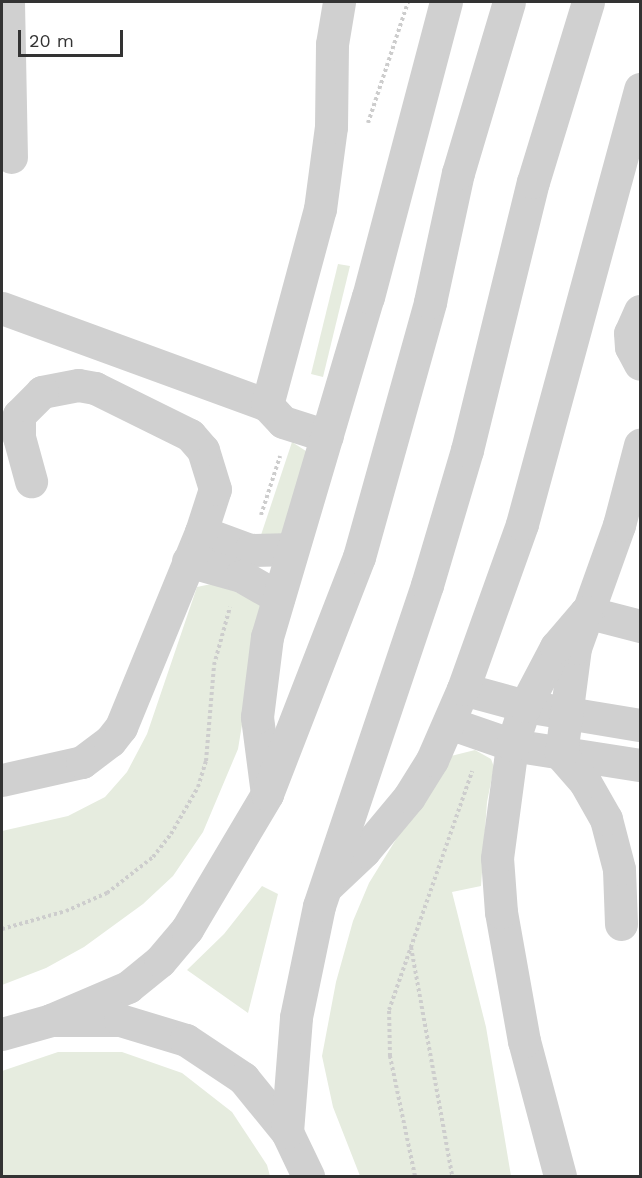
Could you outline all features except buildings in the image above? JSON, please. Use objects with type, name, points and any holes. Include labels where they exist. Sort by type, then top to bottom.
[{"type":"street","points":[[8,2],[11,157]]},
{"type":"street","points":[[279,415],[320,209],[331,127],[332,44],[339,2]]},
{"type":"street","points":[[267,794],[258,743],[258,690],[278,597],[331,425],[446,2]]},
{"type":"street","points":[[5,1030],[51,1020],[128,987],[160,961],[187,929],[267,794],[359,557],[430,302],[458,173],[509,2]]},
{"type":"street","points":[[287,1132],[296,1017],[306,960],[325,887],[427,585],[467,450],[533,182],[588,2]]},
{"type":"street","points":[[325,887],[364,851],[409,796],[449,723],[463,689],[522,524],[640,89]]},
{"type":"street","points":[[2,308],[279,415]]},
{"type":"street","points":[[640,311],[630,333],[631,347],[640,364]]},
{"type":"street","points":[[2,780],[65,768],[89,757],[110,741],[130,712],[195,547],[214,489],[203,450],[190,435],[95,388],[78,385],[42,392],[25,405],[18,424],[41,476]]},
{"type":"street","points":[[279,415],[289,402],[331,425]]},
{"type":"street","points":[[621,924],[622,886],[606,819],[585,782],[561,754],[564,714],[575,648],[619,525],[640,445]]},
{"type":"street","points":[[195,547],[245,563],[278,597]]},
{"type":"street","points":[[245,563],[292,549]]},
{"type":"street","points":[[586,612],[640,626]]},
{"type":"street","points":[[560,1176],[524,1041],[501,912],[497,858],[512,745],[525,706],[556,647],[586,612]]},
{"type":"street","points":[[463,689],[564,714],[640,725]]},
{"type":"street","points":[[449,723],[512,745],[640,765]]},
{"type":"street","points":[[622,886],[640,850]]},
{"type":"street","points":[[51,1020],[120,1020],[186,1040],[243,1078],[287,1132],[308,1176]]},
{"type":"path","points":[[365,134],[408,2]]},
{"type":"path","points":[[2,929],[66,911],[107,893],[153,857],[171,834],[198,788],[206,761],[214,665],[245,563],[279,415]]},
{"type":"path","points":[[411,945],[452,1176]]},
{"type":"shaded area","points":[[338,264],[350,266],[323,377],[311,374]]},
{"type":"shaded area","points":[[292,442],[309,453],[288,537],[259,541]]},
{"type":"shaded area","points":[[216,583],[262,604],[238,749],[203,832],[173,876],[143,904],[84,947],[46,968],[2,985],[2,831],[68,816],[105,797],[127,772],[147,734],[197,587]]},
{"type":"shaded area","points":[[475,750],[491,759],[494,767],[487,802],[481,886],[452,892],[486,1027],[511,1176],[360,1176],[333,1107],[322,1056],[336,982],[353,921],[369,883],[447,757]]},
{"type":"shaded area","points":[[262,886],[278,894],[248,1013],[187,970],[224,934]]},
{"type":"shaded area","points":[[58,1052],[122,1052],[182,1073],[232,1112],[267,1165],[270,1176],[2,1176],[2,1071]]}]
